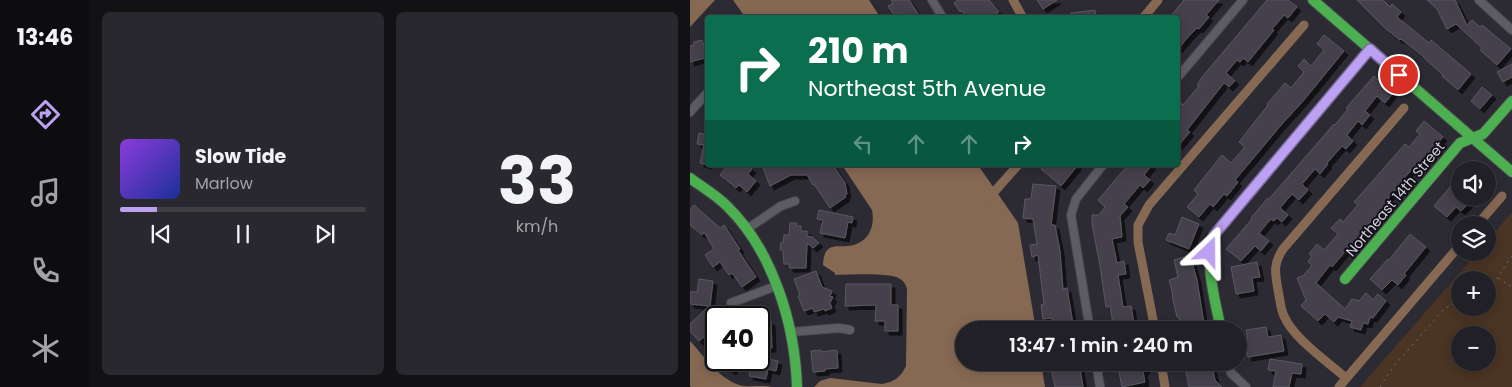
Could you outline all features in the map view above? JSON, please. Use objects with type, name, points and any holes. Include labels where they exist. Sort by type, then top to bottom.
[{"type":"street","points":[[932,0],[941,15]]},
{"type":"street","points":[[1180,75],[1243,0]]},
{"type":"street","points":[[1314,0],[1512,172]]},
{"type":"street","points":[[1479,0],[1512,30]]},
{"type":"street","points":[[1219,321],[1209,260],[1210,244],[1214,235],[1370,49]]},
{"type":"street","points":[[690,112],[705,95]]},
{"type":"street","name":"Northeast 14th Street","points":[[1345,279],[1460,143],[1484,134],[1508,104],[1512,102]]},
{"type":"street","points":[[1088,321],[1071,216],[1076,199],[1101,167]]},
{"type":"street","points":[[690,178],[727,206],[747,229],[761,254],[787,311],[796,355],[797,387]]},
{"type":"street","points":[[747,229],[781,206],[795,201]]},
{"type":"street","points":[[731,303],[776,286]]},
{"type":"street","points":[[791,332],[839,328],[850,330]]},
{"type":"street","points":[[1097,371],[1100,387]]},
{"type":"street","points":[[1230,371],[1246,387]]},
{"type":"path","points":[[1512,256],[1497,277],[1512,287]]},
{"type":"path","points":[[1380,387],[1394,366],[1445,308],[1451,305]]},
{"type":"shaded area","points":[[690,0],[715,0],[690,27]]},
{"type":"shaded area","points":[[733,0],[869,0],[879,15],[744,15]]},
{"type":"shaded area","points":[[843,167],[979,167],[1018,223],[1034,321],[955,321],[955,371],[1042,371],[1045,387],[814,387],[820,381],[830,378],[882,384],[894,380],[902,373],[906,366],[907,289],[904,282],[888,275],[835,275],[835,273],[823,265],[826,251],[829,248],[854,245],[864,240],[872,226],[872,210]]},
{"type":"shaded area","points":[[1512,212],[1512,387],[1360,387],[1451,283],[1451,316],[1496,316],[1496,271],[1461,271],[1470,261],[1496,261],[1496,231]]},
{"type":"shaded area","points":[[690,341],[705,358],[705,371],[718,371],[728,380],[744,386],[772,387],[691,387]]},
{"type":"building","points":[[891,0],[909,0],[919,15],[894,15],[888,6],[893,3]]},
{"type":"building","points":[[958,0],[989,0],[999,12],[995,15],[965,15],[962,11],[960,12],[954,3]]},
{"type":"building","points":[[1037,0],[1057,0],[1043,9]]},
{"type":"building","points":[[1184,0],[1219,0],[1206,15],[1209,17],[1199,29],[1197,28],[1180,47],[1180,15],[1172,15]]},
{"type":"building","points":[[1267,0],[1288,0],[1297,7],[1288,18],[1284,15],[1248,62],[1243,58],[1240,62],[1237,60],[1226,73],[1235,81],[1229,87],[1224,83],[1187,130],[1190,132],[1180,144],[1180,104],[1181,103],[1183,105],[1199,86],[1197,85]]},
{"type":"building","points":[[1357,0],[1383,0],[1390,7],[1392,4],[1401,12],[1397,17],[1429,43],[1431,40],[1471,74],[1458,90],[1420,54],[1386,29]]},
{"type":"building","points":[[1427,0],[1455,0],[1467,25],[1472,20],[1480,27],[1482,25],[1511,49],[1497,65],[1456,24],[1447,29],[1437,9]]},
{"type":"building","points":[[1095,10],[1096,15],[1071,15],[1071,13]]},
{"type":"building","points":[[1324,35],[1344,51],[1235,180],[1238,182],[1227,196],[1224,194],[1213,207],[1210,204],[1199,217],[1187,207],[1198,194],[1194,190],[1222,155],[1231,163],[1245,147],[1239,142],[1267,104],[1285,83],[1291,88],[1304,72],[1298,66],[1304,59],[1311,66],[1324,50],[1317,44]]},
{"type":"building","points":[[702,40],[705,58],[690,62],[690,46],[694,45],[694,42]]},
{"type":"building","points":[[1512,64],[1512,77],[1503,82],[1497,72]]},
{"type":"building","points":[[1374,76],[1393,93],[1385,103],[1377,96],[1365,111],[1370,115],[1362,125],[1358,121],[1347,135],[1353,141],[1346,149],[1342,146],[1320,174],[1315,169],[1302,184],[1308,190],[1299,200],[1292,194],[1280,208],[1288,215],[1282,222],[1277,218],[1274,221],[1271,219],[1259,233],[1269,241],[1261,251],[1255,246],[1241,261],[1226,249],[1268,198],[1335,125],[1348,109],[1346,108]]},
{"type":"building","points":[[1482,87],[1492,95],[1480,109],[1471,101]]},
{"type":"building","points":[[1424,121],[1443,137],[1415,170],[1413,168],[1388,198],[1390,199],[1316,283],[1345,309],[1352,299],[1359,301],[1366,293],[1373,300],[1378,294],[1386,301],[1373,318],[1370,317],[1368,324],[1363,323],[1361,330],[1350,327],[1352,321],[1338,317],[1334,322],[1325,314],[1318,321],[1301,306],[1306,300],[1297,278],[1304,275],[1312,265],[1308,262],[1312,256],[1309,254],[1317,244],[1324,250],[1338,234],[1331,228],[1340,219],[1343,222],[1358,205],[1354,202],[1405,144],[1409,147],[1420,134],[1416,131]]},
{"type":"building","points":[[699,133],[705,134],[705,164],[700,163],[704,145],[697,144]]},
{"type":"building","points":[[726,167],[749,167],[752,169],[748,174],[756,181],[747,192],[739,185],[736,188],[720,175]]},
{"type":"building","points":[[763,167],[834,167],[845,183],[847,194],[845,195],[846,197],[830,208],[807,175],[791,175],[770,186]]},
{"type":"building","points":[[1043,167],[1076,167],[1061,186],[1041,169]]},
{"type":"building","points":[[1126,167],[1150,167],[1144,175],[1150,180],[1143,188],[1140,185],[1124,204],[1128,207],[1120,216],[1122,237],[1112,239],[1117,263],[1124,261],[1126,274],[1118,275],[1123,307],[1131,306],[1134,321],[1112,321],[1110,306],[1106,307],[1092,224],[1092,215],[1099,215],[1105,207],[1098,200]]},
{"type":"building","points":[[1033,184],[1056,186],[1051,225],[1055,225],[1060,251],[1063,289],[1067,288],[1072,321],[1052,321],[1052,318],[1043,319],[1041,305],[1044,304],[1038,255],[1032,257],[1030,245],[1037,244],[1033,219],[1023,218],[1025,199],[1031,199]]},
{"type":"building","points":[[1451,186],[1451,206],[1466,206],[1461,211],[1456,207],[1447,217],[1434,206]]},
{"type":"building","points":[[694,205],[720,228],[724,225],[740,249],[738,250],[756,277],[742,287],[732,273],[729,275],[720,262],[713,267],[705,255],[714,249],[704,232],[702,235],[690,225],[690,210]]},
{"type":"building","points":[[819,210],[853,217],[852,223],[848,222],[845,238],[820,233],[823,220],[817,219]]},
{"type":"building","points":[[1182,217],[1199,224],[1189,249],[1166,240],[1169,233],[1175,235]]},
{"type":"building","points":[[790,223],[797,223],[796,226],[801,226],[801,231],[807,231],[807,236],[812,237],[819,243],[813,248],[807,243],[806,268],[789,268],[789,264],[784,264],[783,250],[780,250],[781,242],[783,243],[784,235],[789,235]]},
{"type":"building","points":[[1410,234],[1426,247],[1404,274],[1406,275],[1398,285],[1392,280],[1382,290],[1370,279],[1389,260]]},
{"type":"building","points":[[1190,255],[1197,280],[1204,321],[1180,321],[1179,317],[1177,317],[1169,280],[1178,277],[1174,260]]},
{"type":"building","points":[[1257,262],[1260,277],[1252,278],[1254,291],[1236,294],[1231,267]]},
{"type":"building","points":[[816,271],[822,287],[832,291],[830,296],[833,297],[830,303],[832,308],[825,311],[824,309],[814,312],[813,308],[804,311],[794,279]]},
{"type":"building","points":[[699,279],[713,281],[710,306],[690,304],[690,292],[697,292]]},
{"type":"building","points":[[846,284],[891,284],[891,305],[898,305],[898,331],[885,331],[885,321],[875,321],[876,305],[845,306]]},
{"type":"building","points":[[705,310],[705,336],[699,341],[690,331],[690,324]]},
{"type":"building","points":[[770,321],[771,321],[772,348],[770,348]]},
{"type":"building","points":[[1266,327],[1268,337],[1281,335],[1284,351],[1248,357],[1247,330]]},
{"type":"building","points":[[821,350],[821,352],[837,350],[838,368],[813,372],[811,351]]},
{"type":"building","points":[[770,359],[778,361],[776,371],[770,370]]},
{"type":"building","points":[[1270,359],[1302,364],[1301,374],[1292,373],[1289,387],[1273,387],[1276,371],[1268,370]]},
{"type":"building","points":[[750,371],[768,371],[766,379],[749,376]]},
{"type":"building","points":[[1051,371],[1080,371],[1083,387],[1055,387]]},
{"type":"building","points":[[1119,371],[1143,371],[1145,382],[1122,387]]},
{"type":"building","points":[[1186,371],[1213,371],[1215,380],[1222,387],[1189,387]]},
{"type":"waterway","points":[[1013,0],[1021,15]]},
{"type":"waterway","points":[[1146,15],[1158,0]]},
{"type":"waterway","points":[[1153,321],[1138,242],[1138,225],[1149,205],[1304,25]]},
{"type":"waterway","points":[[1346,378],[1303,341],[1289,324],[1281,306],[1276,279],[1276,264],[1283,249],[1404,108]]},
{"type":"waterway","points":[[988,199],[1016,167]]},
{"type":"waterway","points":[[1485,216],[1502,196]]},
{"type":"waterway","points":[[1339,387],[1451,256]]},
{"type":"waterway","points":[[1162,371],[1165,387]]},
{"type":"traffic: fast","points":[[1313,0],[1512,172]]},
{"type":"traffic: fast","points":[[1219,321],[1210,269],[1211,245],[1214,235],[1370,49]]},
{"type":"traffic: fast","points":[[1345,279],[1460,143],[1483,134],[1512,101]]},
{"type":"traffic: fast","points":[[690,178],[727,206],[743,224],[769,266],[786,314],[792,338],[797,387]]},
{"type":"route","points":[[1209,252],[1214,235],[1370,49],[1399,75]]}]
